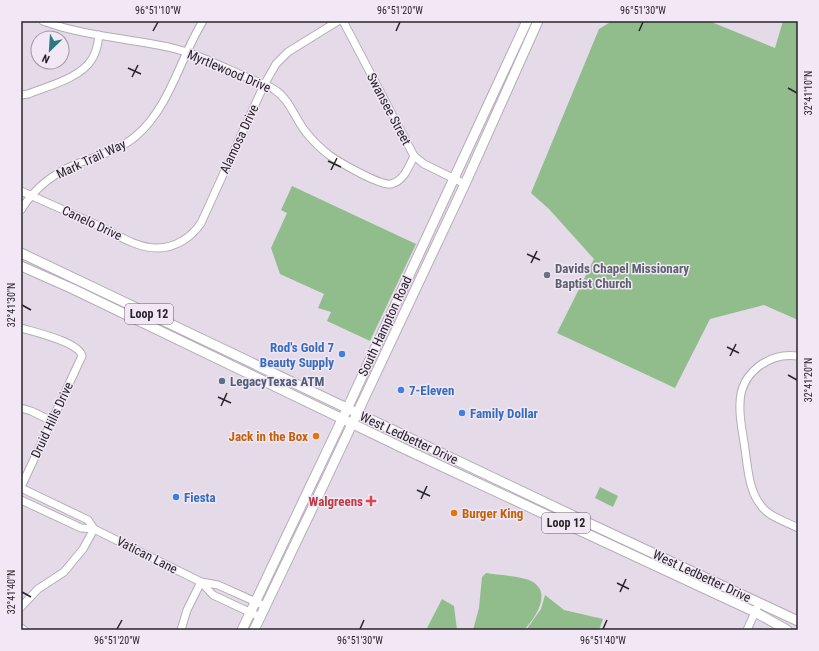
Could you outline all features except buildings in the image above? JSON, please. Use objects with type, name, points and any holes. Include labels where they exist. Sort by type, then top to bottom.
[{"type":"main road","name":"South Hampton Road","points":[[242,630],[342,420],[527,21]]},
{"type":"main road","name":"South Hampton Road","points":[[254,630],[465,184],[538,21]]},
{"type":"main road","points":[[488,104],[498,110]]},
{"type":"main road","name":"West Ledbetter Drive","points":[[21,253],[357,414],[463,463],[571,516],[760,602],[798,621]]},
{"type":"main road","points":[[418,255],[427,262]]},
{"type":"main road","name":"West Ledbetter Drive","points":[[21,266],[73,289],[342,420],[755,612],[788,630]]},
{"type":"main road","points":[[257,379],[264,369]]},
{"type":"main road","points":[[458,474],[463,463]]},
{"type":"main road","points":[[533,508],[557,517],[568,518],[571,516]]},
{"type":"main road","points":[[591,535],[595,531],[622,539]]},
{"type":"main road","points":[[274,562],[285,567]]},
{"type":"street","name":"Myrtlewood Drive","points":[[43,21],[99,35],[167,47],[186,52],[204,58],[275,90],[281,95],[306,132],[330,156],[384,184],[392,184],[399,180],[406,173],[414,156]]},
{"type":"street","name":"Mark Trail Way","points":[[21,210],[31,195],[44,182],[60,172],[112,151],[136,136],[147,125],[166,96],[186,52],[203,21]]},
{"type":"street","name":"Alamosa Drive","points":[[166,248],[188,237],[200,223],[264,85],[276,64],[288,52],[338,21]]},
{"type":"street","name":"Swansee Street","points":[[343,21],[414,156],[424,164],[465,184]]},
{"type":"street","points":[[21,95],[70,78],[81,72],[93,59],[99,35]]},
{"type":"street","name":"Canelo Drive","points":[[21,191],[134,243],[156,248],[166,248]]},
{"type":"street","name":"Druid Hills Drive","points":[[21,328],[58,339],[82,352],[81,360],[21,488]]},
{"type":"street","points":[[798,356],[776,357],[760,365],[747,380],[740,403],[749,483],[759,502],[766,511],[798,528]]},
{"type":"street","points":[[21,408],[52,421]]},
{"type":"street","name":"Vatican Lane","points":[[21,488],[88,520],[94,529]]},
{"type":"street","name":"Vatican Lane","points":[[21,500],[81,528],[94,529],[201,582],[218,586],[265,606]]},
{"type":"street","points":[[21,607],[38,589],[64,572],[83,549],[94,529]]},
{"type":"street","points":[[181,630],[187,610],[201,582]]},
{"type":"street","name":"Vatican Lane","points":[[201,582],[213,595],[260,617]]},
{"type":"street","points":[[747,630],[760,602]]},
{"type":"green space","points":[[612,21],[709,21],[775,48],[783,21],[798,21],[798,320],[764,305],[710,319],[675,388],[557,333],[594,259],[549,209],[531,193],[599,29]]},
{"type":"green space","points":[[292,186],[416,244],[370,341],[327,321],[331,312],[318,308],[324,294],[280,274],[271,248],[287,213],[281,210]]},
{"type":"green space","points":[[600,487],[618,496],[613,507],[595,498]]},
{"type":"green space","points":[[486,573],[523,578],[533,582],[539,587],[541,593],[540,606],[533,619],[524,630],[473,630],[479,608],[482,577]]},
{"type":"green space","points":[[545,595],[564,610],[603,619],[599,630],[526,630],[541,609]]},
{"type":"green space","points":[[442,599],[454,606],[457,630],[426,630]]},
{"type":"place","name":"Davids Chapel Missionary Baptist Church","points":[[547,275]]},
{"type":"place","name":"Rod's Gold 7 Beauty Supply","points":[[342,354]]},
{"type":"place","name":"LegacyTexas ATM","points":[[222,381]]},
{"type":"place","name":"7-Eleven","points":[[401,390]]},
{"type":"place","name":"Family Dollar","points":[[462,413]]},
{"type":"place","name":"Jack in the Box","points":[[316,436]]},
{"type":"place","name":"Fiesta","points":[[176,497]]},
{"type":"place","name":"Walgreens","points":[[371,501]]},
{"type":"place","name":"Burger King","points":[[454,513]]}]
